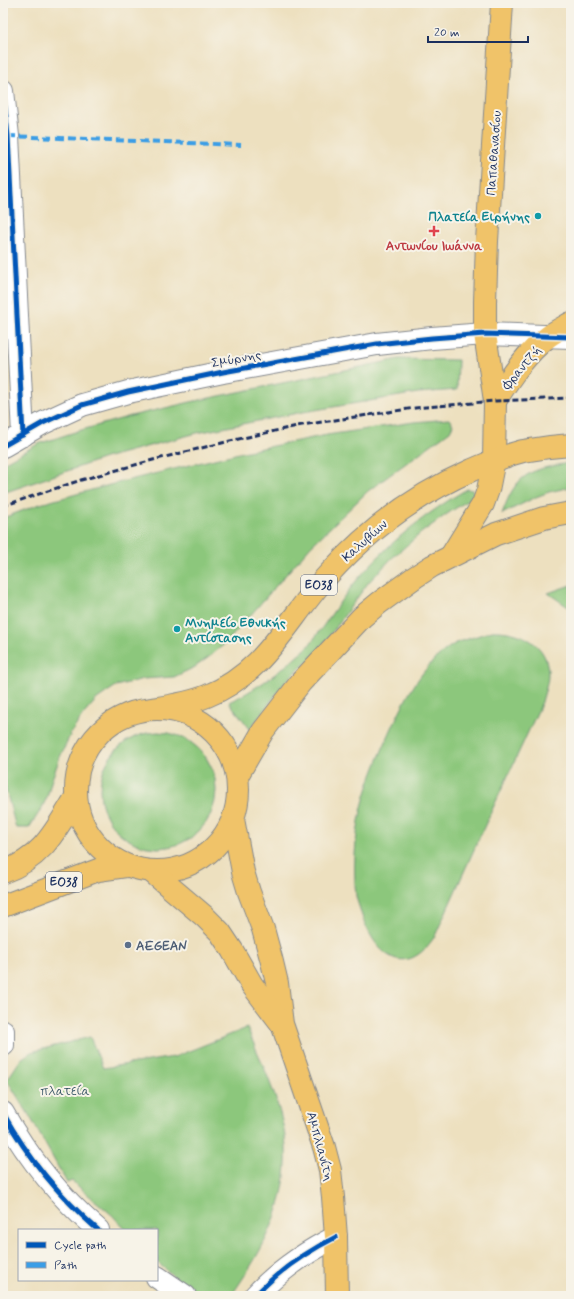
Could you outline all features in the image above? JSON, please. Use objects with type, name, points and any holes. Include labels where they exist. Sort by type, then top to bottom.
[{"type":"main road","name":"Παπαθανασίου","points":[[451,556],[483,504],[488,490],[494,460],[495,401],[485,334],[485,302],[487,241],[502,3]]},
{"type":"main road","name":"Φραντζή","points":[[495,401],[523,361],[550,336],[571,323]]},
{"type":"main road","name":"Καλυβίων","points":[[152,709],[200,699],[233,683],[255,666],[275,643],[310,596],[350,551],[377,527],[410,503],[463,474],[494,460],[522,451],[571,445]]},
{"type":"main road","name":"ΕΟ38","points":[[237,776],[255,742],[286,700],[314,667],[357,622],[379,603],[415,577],[451,556],[496,534],[544,518],[571,513]]},
{"type":"main road","name":"ΕΟ38","points":[[152,709],[181,713],[194,718],[207,726],[218,736],[233,762],[237,776],[237,805],[233,819],[226,833],[218,845],[207,855],[180,868],[166,871],[139,870],[116,861],[98,847],[91,838],[80,818],[76,797],[76,784],[78,771],[88,747],[104,728],[115,720],[126,715],[152,709]]},
{"type":"main road","name":"ΕΟ38","points":[[3,872],[29,859],[42,848],[56,830],[76,797]]},
{"type":"main road","name":"Αμπλιανίτη","points":[[233,819],[243,872],[272,962],[277,983],[282,1024],[324,1147],[330,1170],[336,1237],[336,1296]]},
{"type":"main road","name":"ΕΟ38","points":[[3,906],[98,870],[126,866]]},
{"type":"main road","name":"Αμπλιανίτη","points":[[151,871],[204,916],[220,932],[252,985],[282,1024]]},
{"type":"street","points":[[3,90],[8,136],[23,435]]},
{"type":"street","name":"Σμύρνης","points":[[3,446],[54,418],[82,405],[165,383],[377,344],[485,334],[571,337]]},
{"type":"street","points":[[3,1031],[3,1045]]},
{"type":"street","points":[[3,1113],[14,1134],[42,1174],[81,1215],[97,1229]]},
{"type":"street","points":[[255,1296],[300,1257],[336,1237]]},
{"type":"street","points":[[158,1278],[185,1296]]},
{"type":"green space","points":[[399,359],[458,360],[457,390],[418,393],[303,412],[197,433],[105,458],[3,493],[3,463],[38,444],[131,416],[195,401]]},
{"type":"green space","points":[[449,419],[453,425],[450,431],[368,491],[310,547],[227,642],[209,657],[195,667],[174,677],[143,679],[116,686],[97,699],[83,715],[71,733],[60,757],[42,808],[29,828],[16,828],[3,779],[3,518],[40,504],[117,483],[243,452],[327,435],[414,422]]},
{"type":"green space","points":[[571,463],[571,487],[549,492],[536,497],[502,514],[507,500],[513,490],[519,481],[526,475],[545,468]]},
{"type":"green space","points":[[467,489],[472,490],[474,494],[473,497],[421,533],[392,558],[368,583],[317,653],[287,680],[250,729],[229,702],[263,683],[304,650],[317,635],[349,590],[386,549],[425,517]]},
{"type":"green space","points":[[571,585],[571,609],[548,593]]},
{"type":"green space","points":[[492,631],[502,631],[522,636],[538,647],[547,664],[547,685],[542,702],[435,936],[424,950],[413,958],[402,960],[392,957],[382,950],[374,940],[367,928],[356,896],[356,842],[365,795],[376,764],[396,719],[412,690],[431,663],[456,643]]},
{"type":"green space","points":[[158,732],[180,736],[199,749],[212,768],[216,790],[212,812],[199,831],[180,844],[158,848],[136,844],[117,831],[104,812],[100,790],[104,768],[117,749],[136,736]]},
{"type":"green space","name":"πλατεία","points":[[247,1028],[271,1086],[281,1117],[286,1147],[286,1168],[278,1208],[272,1226],[254,1261],[231,1296],[200,1296],[186,1287],[158,1263],[158,1229],[125,1229],[112,1215],[72,1181],[67,1183],[29,1115],[7,1080],[21,1059],[31,1052],[90,1037],[103,1068],[174,1057]]},
{"type":"railway","points":[[3,506],[81,480],[153,460],[302,425],[415,408],[495,401],[571,398]]},
{"type":"marked path","points":[[8,136],[241,145]]},
{"type":"cycle path","points":[[3,91],[8,136],[23,435]]},
{"type":"cycle path","points":[[3,446],[43,423],[82,405],[128,392],[223,372],[377,344],[432,338],[485,334],[571,337]]},
{"type":"cycle path","points":[[3,1113],[45,1176],[70,1204],[97,1229]]},
{"type":"cycle path","points":[[255,1296],[283,1270],[314,1249],[336,1237]]},
{"type":"place","name":"Πλατεία Ειρήνης","points":[[538,216]]},
{"type":"place","name":"Αντωνίου Ιωάννα","points":[[434,231]]},
{"type":"place","name":"Μνημείο Εθνικής Αντίστασης","points":[[177,629]]},
{"type":"place","name":"AEGEAN","points":[[128,945]]}]
